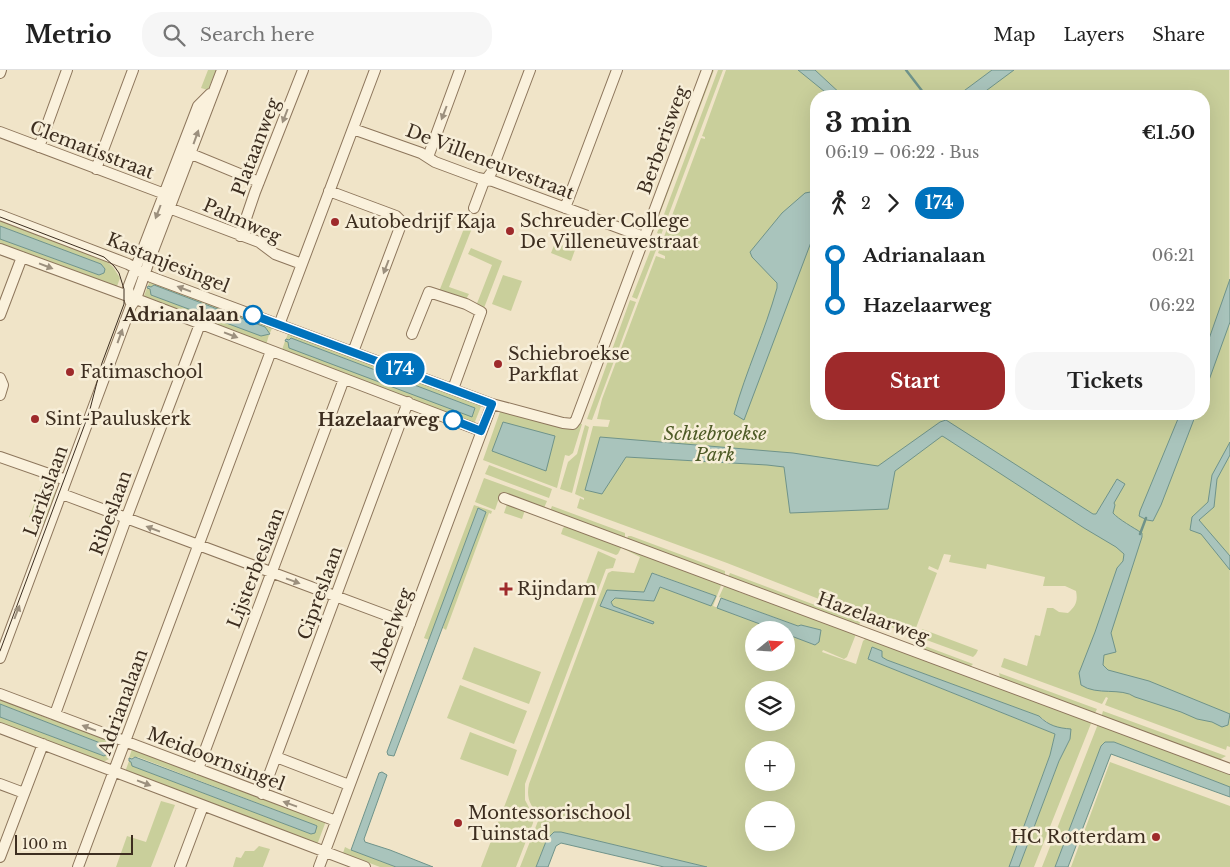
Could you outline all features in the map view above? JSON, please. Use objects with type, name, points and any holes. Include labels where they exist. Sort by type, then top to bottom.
[{"type":"street","points":[[38,147],[67,70]]},
{"type":"street","points":[[96,169],[134,70]]},
{"type":"street","name":"Larikslaan","points":[[0,658],[62,494],[132,300],[140,271],[185,152],[222,70]]},
{"type":"street","name":"Plataanweg","points":[[240,236],[303,70]]},
{"type":"street","points":[[280,325],[375,70]]},
{"type":"street","points":[[428,157],[460,70]]},
{"type":"street","points":[[474,208],[491,173],[530,70]]},
{"type":"street","points":[[565,208],[617,70]]},
{"type":"street","name":"Berberisweg","points":[[492,404],[563,423],[573,424],[576,420],[707,70]]},
{"type":"street","name":"De Villeneuvestraat","points":[[354,128],[428,157],[435,162],[644,237]]},
{"type":"street","name":"Clematisstraat","points":[[0,132],[169,196]]},
{"type":"street","points":[[185,152],[259,182]]},
{"type":"street","points":[[329,192],[396,216],[402,221],[353,352]]},
{"type":"street","name":"Larikslaan","points":[[140,271],[169,208],[169,196]]},
{"type":"street","name":"Palmweg","points":[[169,208],[262,244],[275,254],[302,264]]},
{"type":"street","name":"Kastanjesingel","points":[[0,215],[280,325],[492,404]]},
{"type":"street","points":[[0,249],[481,431]]},
{"type":"street","points":[[0,315],[22,257]]},
{"type":"street","points":[[412,334],[429,292],[466,304],[480,312],[452,389]]},
{"type":"street","name":"Ribeslaan","points":[[55,714],[200,324]]},
{"type":"street","name":"Adrianalaan","points":[[78,867],[271,351]]},
{"type":"street","points":[[0,378],[3,385],[0,395]]},
{"type":"street","name":"Lijsterbeslaan","points":[[198,769],[344,379]]},
{"type":"street","name":"Cipreslaan","points":[[262,794],[408,402]]},
{"type":"street","name":"Abeelweg","points":[[319,867],[492,404]]},
{"type":"street","points":[[0,457],[66,480]]},
{"type":"street","points":[[62,494],[198,547],[410,624]]},
{"type":"street","name":"Hazelaarweg","points":[[504,498],[1230,769]]},
{"type":"street","name":"Meidoornsingel","points":[[0,694],[336,821]]},
{"type":"street","points":[[0,728],[365,867]]},
{"type":"street","points":[[0,857],[4,837],[43,744]]},
{"type":"street","points":[[276,757],[349,784]]},
{"type":"street","points":[[0,784],[24,793]]},
{"type":"street","points":[[180,867],[203,806]]},
{"type":"green space","points":[[208,70],[216,70],[208,90],[201,88]]},
{"type":"green space","points":[[711,70],[714,70],[653,232],[651,231]]},
{"type":"green space","points":[[718,70],[723,70],[661,235],[657,233]]},
{"type":"green space","name":"Schiebroekse Park","points":[[726,70],[1229,70],[1230,747],[1227,746],[1226,750],[1105,705],[1108,698],[1106,697],[1102,704],[1001,667],[1004,658],[1027,666],[1035,635],[1040,636],[1047,608],[1068,613],[1075,606],[1076,591],[1065,586],[1043,586],[1045,577],[987,564],[986,569],[949,562],[951,555],[944,554],[938,570],[929,566],[928,569],[937,573],[914,633],[911,635],[727,563],[577,508],[580,498],[584,500],[584,498],[575,494],[593,426],[608,427],[610,420],[597,419],[602,399],[656,256],[665,259],[665,256],[658,253],[701,138],[705,139],[702,136]]},
{"type":"green space","points":[[0,219],[104,259],[113,267],[120,278],[116,289],[0,246],[0,239],[99,275],[104,273],[105,269],[101,264],[0,226]]},
{"type":"green space","points":[[465,226],[472,228],[449,287],[469,294],[465,301],[440,292],[440,289]]},
{"type":"green space","points":[[555,243],[575,250],[571,261],[551,253]]},
{"type":"green space","points":[[471,248],[502,261],[484,308],[476,306],[492,265],[468,254]]},
{"type":"green space","points":[[651,249],[656,250],[637,299],[632,297]]},
{"type":"green space","points":[[503,275],[522,281],[511,311],[492,304]]},
{"type":"green space","points":[[150,280],[273,326],[270,333],[265,327],[154,285],[148,286]]},
{"type":"green space","points":[[147,288],[150,289],[152,295],[261,336],[269,335],[266,345],[146,300],[144,296]]},
{"type":"green space","points":[[630,300],[636,302],[592,420],[587,419]]},
{"type":"green space","points":[[289,331],[482,404],[474,424],[282,350],[285,341],[288,342],[290,348],[472,416],[475,408],[291,338],[289,340],[286,339]]},
{"type":"green space","points":[[501,409],[582,424],[573,453],[569,456],[565,455],[557,488],[483,460]]},
{"type":"green space","points":[[585,425],[589,427],[572,493],[560,489],[568,462],[577,454]]},
{"type":"green space","points":[[489,465],[552,489],[549,498],[485,474]]},
{"type":"green space","points":[[484,478],[547,501],[544,508],[501,492],[495,510],[475,502]]},
{"type":"green space","points":[[43,481],[48,483],[35,520],[29,517]]},
{"type":"green space","points":[[52,487],[56,489],[54,497],[56,498],[45,526],[39,523]]},
{"type":"green space","points":[[507,504],[525,510],[522,519],[504,513]]},
{"type":"green space","points":[[474,505],[492,511],[491,514],[489,513],[446,630],[443,628],[478,508],[429,640],[424,638]]},
{"type":"green space","points":[[552,506],[625,533],[625,538],[550,511]]},
{"type":"green space","points":[[566,526],[622,546],[616,555],[561,534]]},
{"type":"green space","points":[[628,536],[725,571],[725,576],[627,539]]},
{"type":"green space","points":[[625,547],[677,566],[677,568],[694,575],[695,573],[722,583],[713,606],[752,621],[745,621],[745,671],[795,671],[795,637],[815,645],[821,630],[798,626],[795,625],[795,621],[784,621],[719,597],[725,584],[740,590],[739,592],[756,598],[757,596],[798,614],[799,612],[856,634],[847,657],[844,659],[823,650],[822,652],[856,664],[863,641],[866,638],[1092,721],[1034,867],[1019,867],[1059,761],[1070,739],[1039,716],[887,660],[872,647],[868,659],[1055,734],[1050,755],[1009,867],[707,867],[561,832],[547,839],[536,867],[520,867],[540,816],[530,801],[528,794],[529,784],[608,573],[612,571],[634,573],[640,557],[624,549]],"holes":[[[653,573],[716,596],[712,605],[659,587],[654,601],[615,598],[611,602],[613,606],[654,622],[601,606],[608,590],[644,592]]]},
{"type":"green space","points":[[598,551],[616,559],[613,568],[606,569],[525,784],[525,800],[534,817],[533,823],[516,867],[481,867],[585,596],[582,594]]},
{"type":"green space","points":[[730,573],[860,622],[859,626],[728,577]]},
{"type":"green space","points":[[922,629],[978,650],[973,657],[921,638]]},
{"type":"green space","points":[[917,643],[973,664],[970,667],[918,647]]},
{"type":"green space","points":[[474,647],[541,672],[529,704],[462,679]]},
{"type":"green space","points":[[999,673],[1097,709],[1094,715],[1000,678]]},
{"type":"green space","points":[[460,685],[527,711],[514,744],[447,718]]},
{"type":"green space","points":[[0,698],[51,720],[53,718],[116,743],[113,752],[110,751],[108,746],[0,704]]},
{"type":"green space","points":[[1103,711],[1226,756],[1219,760],[1101,718]]},
{"type":"green space","points":[[0,717],[104,756],[109,753],[112,754],[111,758],[103,762],[0,724]]},
{"type":"green space","points":[[1098,724],[1230,771],[1230,787],[1114,742],[1101,746],[1055,867],[1042,867]]},
{"type":"green space","points":[[470,732],[517,750],[508,776],[460,759]]},
{"type":"green space","points":[[134,748],[326,821],[317,845],[125,772],[129,761],[132,766],[311,834],[317,826],[138,757],[129,758]]},
{"type":"green space","name":"HC Rotterdam","points":[[1110,762],[1230,806],[1230,867],[1071,867]]},
{"type":"green space","points":[[161,801],[175,805],[151,867],[116,867],[127,836],[146,842]]},
{"type":"green space","points":[[259,846],[270,849],[263,867],[233,867],[236,857],[241,858],[245,851],[254,851]]},
{"type":"green space","points":[[345,847],[396,867],[380,867],[343,853]]},
{"type":"water","points":[[798,70],[815,70],[837,90],[823,90]]},
{"type":"water","points":[[992,70],[1014,70],[987,90],[965,90]]},
{"type":"water","points":[[810,192],[810,245],[744,420],[734,414],[777,288],[777,283],[752,257],[750,252],[782,213],[805,193]]},
{"type":"water","points":[[0,226],[101,264],[105,269],[104,273],[99,275],[0,239]]},
{"type":"water","points":[[1230,279],[1230,322],[1210,377],[1210,336]]},
{"type":"water","points":[[154,285],[265,327],[270,334],[261,336],[151,295],[150,289],[147,288]]},
{"type":"water","points":[[291,338],[475,408],[472,417],[289,348],[288,342],[285,341]]},
{"type":"water","points":[[946,420],[1093,514],[1096,514],[1117,479],[1125,484],[1114,503],[1113,513],[1142,533],[1142,537],[1111,633],[1116,652],[1104,655],[1103,665],[1108,670],[1149,681],[1230,714],[1228,725],[1222,727],[1123,692],[1094,690],[1081,685],[1079,673],[1117,568],[1123,561],[1124,554],[1116,547],[942,436],[895,471],[888,509],[790,513],[784,467],[767,465],[626,457],[602,494],[585,490],[600,437],[793,453],[878,466],[940,422]]},
{"type":"water","points":[[1178,420],[1194,420],[1153,521],[1139,516]]},
{"type":"water","points":[[503,422],[555,436],[546,471],[492,451]]},
{"type":"water","points":[[1230,442],[1230,455],[1217,479],[1214,507],[1199,520],[1230,556],[1230,570],[1201,534],[1190,530],[1192,517],[1208,502],[1212,475]]},
{"type":"water","points":[[478,508],[486,512],[394,756],[388,755],[387,752]]},
{"type":"water","points":[[652,573],[716,596],[711,606],[660,587],[654,601],[615,598],[611,602],[613,606],[654,622],[653,624],[600,606],[607,590],[644,592]]},
{"type":"water","points":[[721,598],[784,621],[752,621],[717,608]]},
{"type":"water","points":[[795,625],[821,630],[819,642],[815,645],[795,637]]},
{"type":"water","points":[[872,647],[882,651],[882,657],[887,660],[1039,716],[1054,726],[1071,729],[1070,739],[1059,761],[1019,867],[1009,867],[1050,755],[1055,734],[868,659]]},
{"type":"water","points":[[0,704],[108,746],[110,751],[113,752],[104,756],[0,717]]},
{"type":"water","points":[[1105,742],[1114,742],[1230,787],[1230,797],[1111,754],[1068,867],[1055,867],[1101,746]]},
{"type":"water","points":[[135,757],[315,825],[317,826],[315,833],[311,834],[132,766],[129,758]]},
{"type":"water","points":[[382,772],[387,775],[364,839],[365,842],[433,867],[396,867],[351,850],[379,773]]},
{"type":"water","points":[[554,832],[561,832],[707,867],[664,867],[561,843],[556,846],[548,867],[536,867],[547,839]]},
{"type":"waterway","points":[[906,70],[921,90]]},
{"type":"waterway","points":[[1140,534],[1146,518]]},
{"type":"tram line","points":[[0,217],[104,257],[119,273],[124,289],[124,304],[102,363],[89,413],[0,651]]},
{"type":"bus line","name":"174","points":[[253,315],[492,404],[481,431],[453,420]]},
{"type":"place","name":"Autobedrijf Kaja","points":[[335,222]]},
{"type":"place","name":"Schreuder College De Villeneuvestraat","points":[[510,231]]},
{"type":"place","name":"Adrianalaan","points":[[253,315]]},
{"type":"place","name":"Schiebroekse Parkflat","points":[[498,364]]},
{"type":"place","name":"Fatimaschool","points":[[70,372]]},
{"type":"place","name":"Sint-Pauluskerk","points":[[35,419]]},
{"type":"place","name":"Hazelaarweg","points":[[453,420]]},
{"type":"place","name":"Rijndam","points":[[506,589]]},
{"type":"place","name":"Montessorischool Tuinstad","points":[[458,823]]},
{"type":"place","name":"HC Rotterdam","points":[[1156,837]]}]
